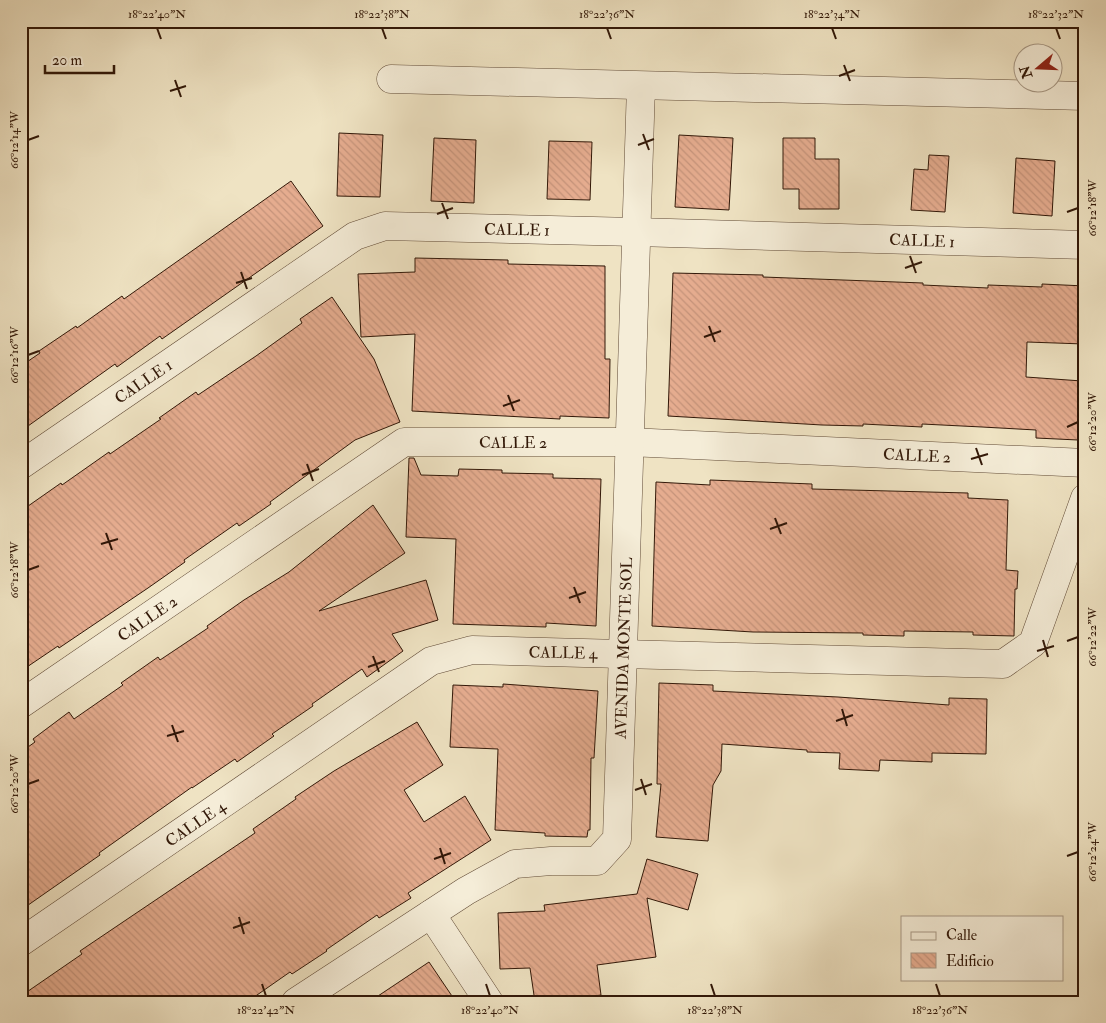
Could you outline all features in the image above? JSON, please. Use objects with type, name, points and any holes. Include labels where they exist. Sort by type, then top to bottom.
[{"type":"street","points":[[391,79],[1085,96]]},
{"type":"street","name":"AVENIDA MONTE SOL","points":[[296,1002],[466,891],[515,864],[596,861],[617,839],[641,86]]},
{"type":"street","name":"CALLE 1","points":[[21,464],[355,236],[385,226],[1085,245]]},
{"type":"street","name":"CALLE 2","points":[[21,704],[404,442],[629,442],[1085,463]]},
{"type":"street","name":"CALLE 4","points":[[21,942],[431,661],[472,650],[1003,664],[1033,643],[1085,498]]},
{"type":"street","points":[[431,914],[489,1002]]},
{"type":"building","points":[[339,133],[383,135],[380,197],[337,196]]},
{"type":"building","points":[[679,135],[733,138],[729,210],[675,207]]},
{"type":"building","points":[[434,138],[476,140],[474,203],[431,201]]},
{"type":"building","points":[[783,138],[815,138],[815,159],[839,159],[839,209],[799,209],[799,189],[783,189]]},
{"type":"building","points":[[549,141],[592,142],[590,200],[547,199]]},
{"type":"building","points":[[929,155],[949,156],[945,212],[911,210],[914,169],[928,170]]},
{"type":"building","points":[[1016,158],[1055,161],[1052,216],[1013,213]]},
{"type":"building","points":[[291,181],[323,226],[162,339],[160,336],[117,367],[115,364],[21,431],[21,366],[40,353],[39,351],[76,326],[77,328],[122,296],[124,299]]},
{"type":"building","points":[[415,258],[508,260],[508,264],[605,266],[605,359],[610,359],[609,418],[560,416],[560,419],[412,411],[415,334],[361,337],[358,274],[415,272]]},
{"type":"building","points":[[673,273],[763,275],[763,277],[923,283],[923,285],[988,288],[988,285],[1042,287],[1042,284],[1085,286],[1084,344],[1027,342],[1026,377],[1082,381],[1078,440],[1036,438],[1036,430],[922,424],[922,427],[863,424],[863,426],[822,425],[668,416]]},
{"type":"building","points":[[332,297],[374,359],[400,422],[355,440],[270,502],[271,504],[239,526],[237,523],[148,588],[59,648],[58,646],[21,671],[21,511],[109,452],[110,454],[196,392],[198,395],[256,356],[302,323],[300,319]]},
{"type":"building","points":[[409,458],[414,458],[421,475],[458,476],[459,469],[502,470],[502,473],[553,474],[553,478],[601,479],[596,626],[546,623],[546,627],[453,624],[456,539],[406,537]]},
{"type":"building","points":[[710,480],[812,484],[812,489],[968,493],[968,498],[1008,500],[1006,570],[1018,571],[1017,589],[1015,589],[1014,636],[973,635],[973,632],[904,631],[904,636],[863,635],[863,633],[753,632],[652,626],[656,482],[710,485]]},
{"type":"building","points":[[373,505],[405,553],[319,611],[426,580],[438,620],[392,634],[403,651],[367,677],[362,669],[272,734],[274,736],[237,762],[235,759],[192,787],[21,910],[21,752],[35,742],[33,739],[69,712],[74,719],[123,685],[121,683],[158,657],[160,660],[208,628],[207,626],[244,600],[289,572]]},
{"type":"building","points":[[659,683],[713,685],[713,691],[949,705],[949,698],[987,699],[986,754],[932,753],[932,762],[880,760],[879,771],[839,769],[840,753],[807,752],[807,750],[722,744],[721,771],[713,785],[708,841],[656,837],[661,784],[657,784]]},
{"type":"building","points":[[503,684],[598,691],[594,758],[591,758],[590,830],[588,830],[587,837],[545,836],[545,833],[495,830],[498,749],[450,747],[453,685],[503,687]]},
{"type":"building","points":[[417,722],[443,765],[404,790],[424,822],[465,796],[491,840],[408,893],[411,898],[379,918],[377,915],[327,951],[292,974],[290,972],[247,1002],[21,1002],[21,996],[82,954],[80,951],[255,833],[253,829],[296,799],[295,797],[334,771]]},
{"type":"building","points":[[647,859],[698,874],[688,910],[647,898],[656,957],[597,965],[601,995],[587,997],[587,1002],[535,1002],[530,968],[500,969],[498,913],[545,911],[544,905],[637,894]]},
{"type":"building","points":[[429,962],[456,1002],[369,1002]]}]
